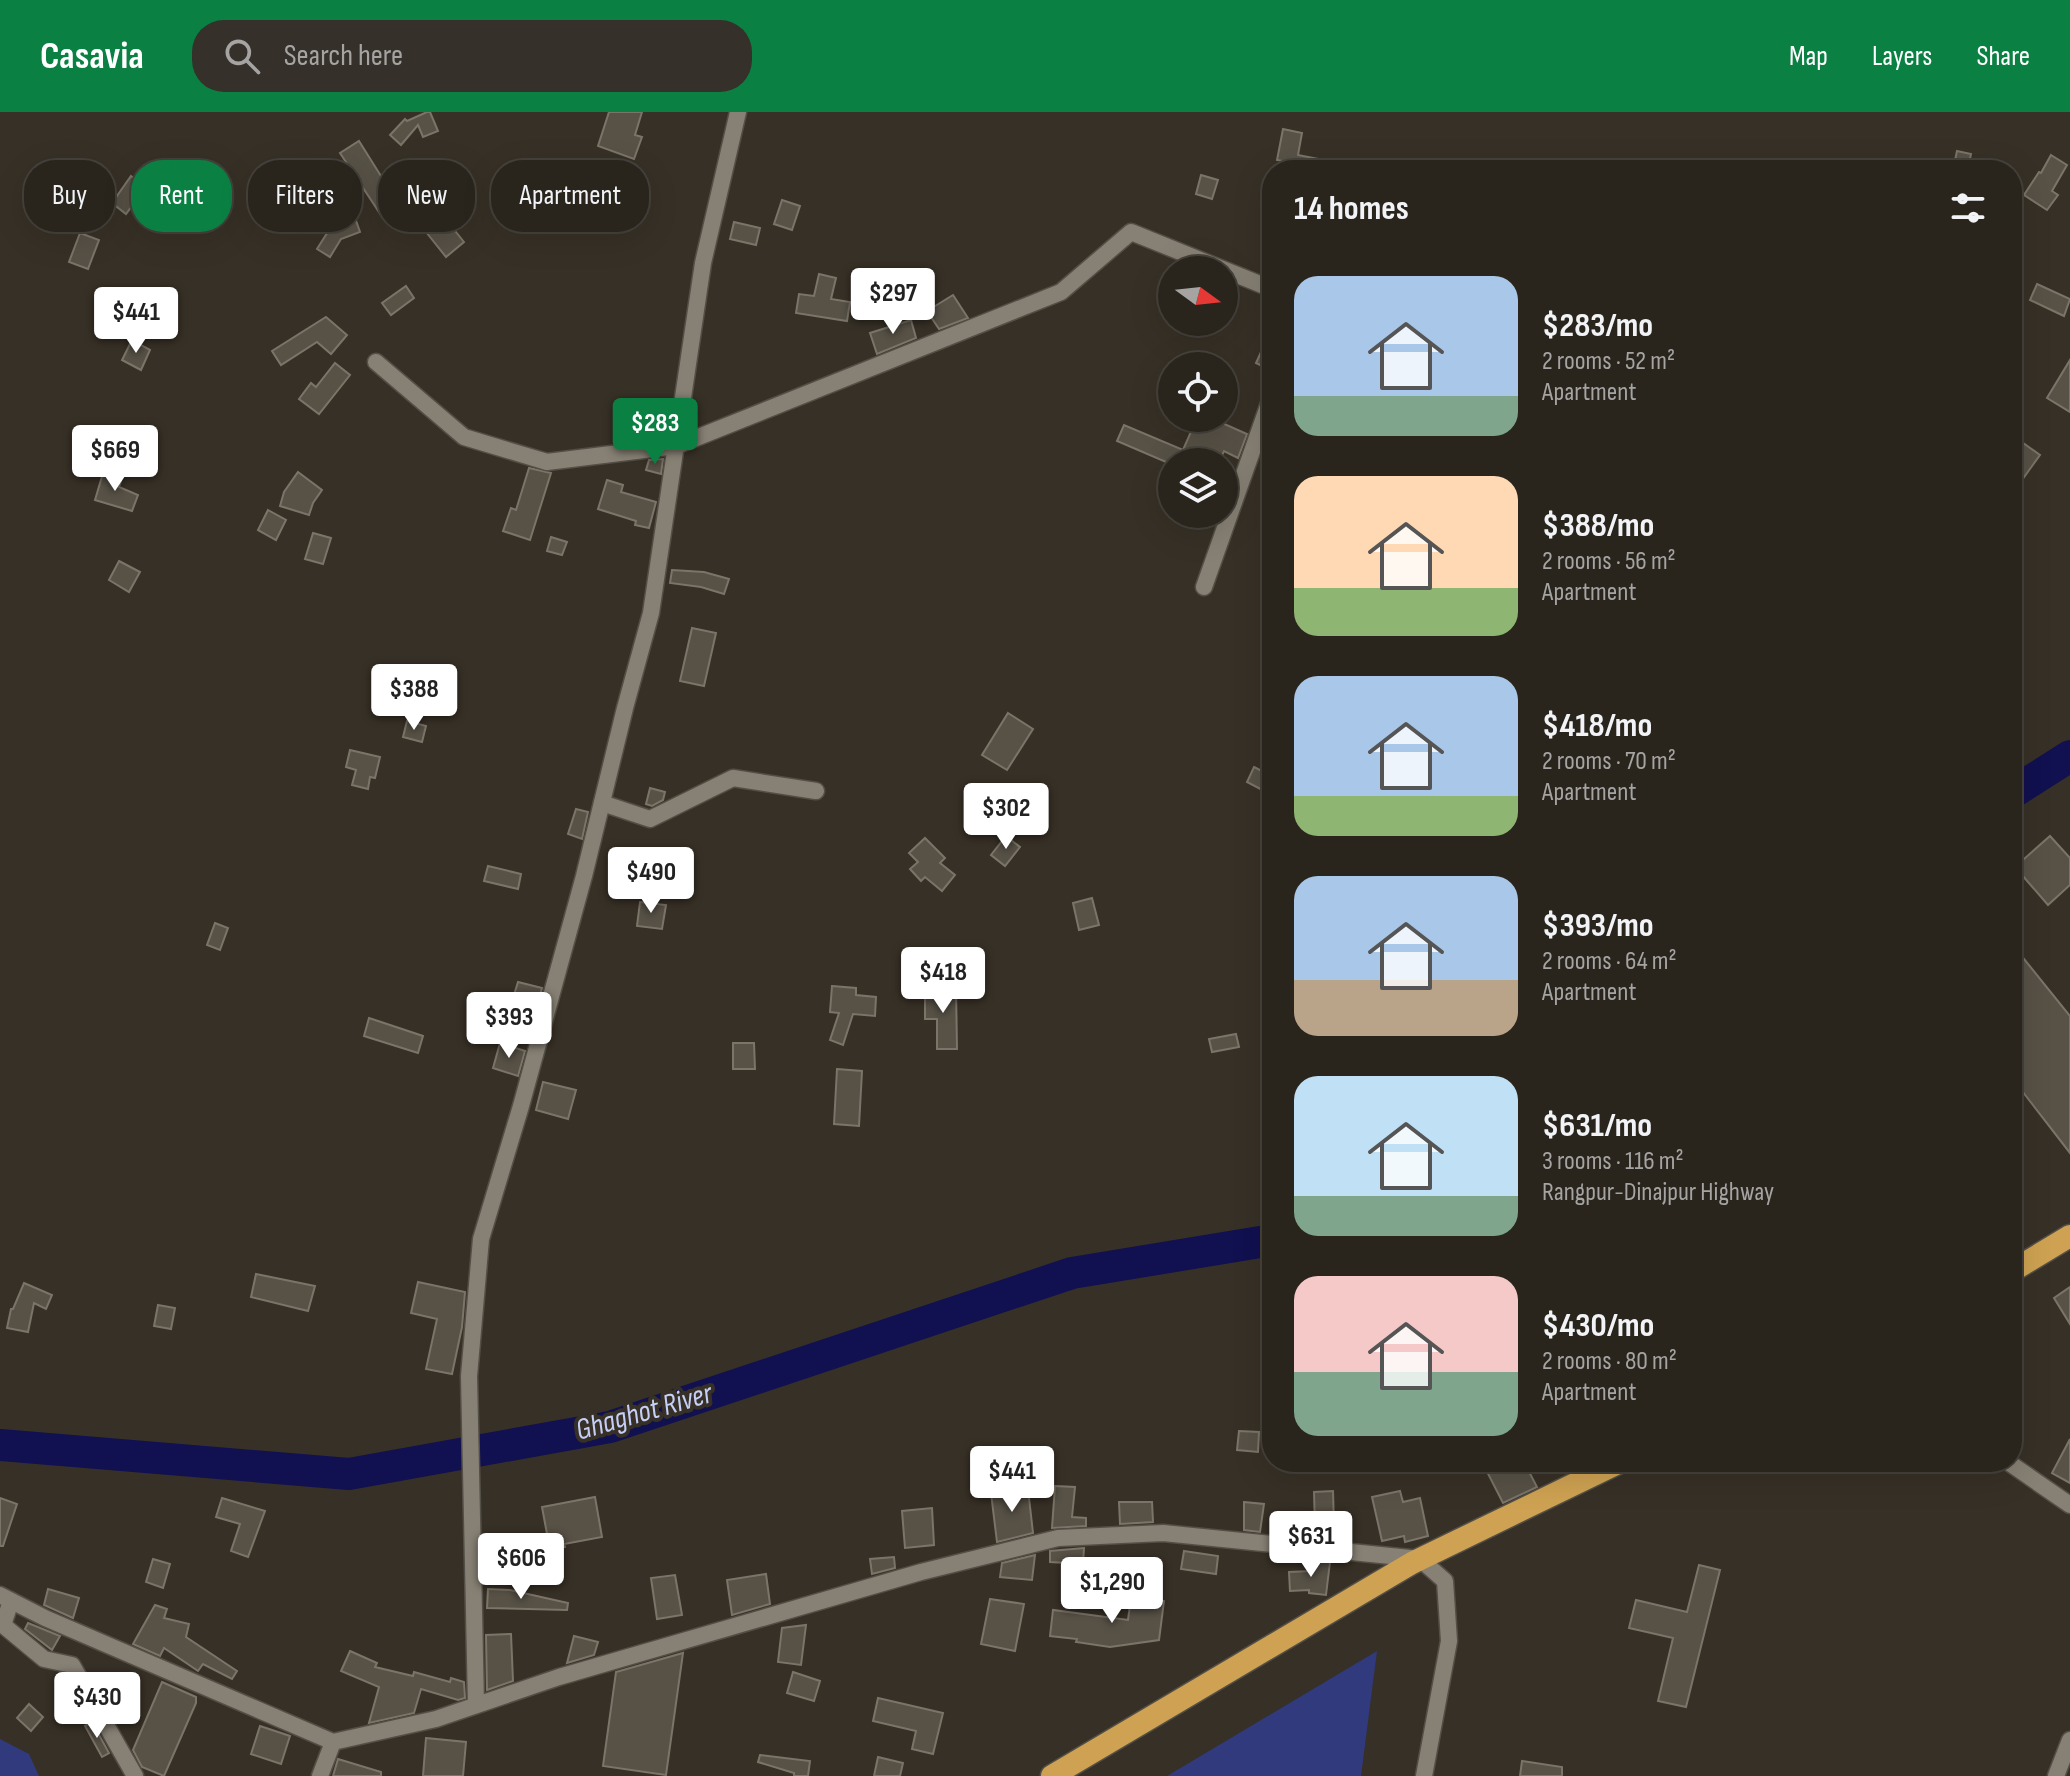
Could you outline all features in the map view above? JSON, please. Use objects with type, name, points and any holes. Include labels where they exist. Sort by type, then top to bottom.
[{"type":"highway","points":[[2022,1265],[2070,1236]]},
{"type":"highway","points":[[1052,1776],[1420,1559],[1599,1472]]},
{"type":"street","points":[[476,1705],[469,1376],[481,1239],[521,1106],[651,613],[703,263],[738,112]]},
{"type":"street","points":[[376,362],[464,437],[547,462],[676,446],[1061,292],[1131,232],[1262,285]]},
{"type":"street","points":[[1204,587],[1262,423]]},
{"type":"street","points":[[602,803],[650,819],[733,778],[816,791]]},
{"type":"street","points":[[2022,1472],[2070,1505]]},
{"type":"street","points":[[135,1776],[72,1665],[44,1659],[3,1625],[6,1598],[45,1618],[333,1742],[436,1719],[559,1677],[921,1572],[1058,1538],[1163,1533],[1420,1559],[1445,1581],[1449,1641],[1424,1776]]},
{"type":"street","points":[[2056,1776],[2070,1740]]},
{"type":"street","points":[[320,1776],[333,1742]]},
{"type":"shaded area","points":[[1377,1651],[1361,1776],[1167,1776]]},
{"type":"shaded area","points":[[0,1739],[29,1754],[39,1776],[0,1776]]},
{"type":"building","points":[[430,112],[438,131],[423,137],[418,125],[401,145],[390,135],[405,119],[407,121]]},
{"type":"building","points":[[609,112],[642,112],[635,135],[642,137],[634,159],[598,146]]},
{"type":"building","points":[[1283,129],[1302,133],[1298,155],[1324,160],[1277,160]]},
{"type":"building","points":[[359,141],[378,171],[378,210],[362,186],[362,160],[345,160],[340,153]]},
{"type":"building","points":[[1957,151],[1971,154],[1970,160],[1955,160]]},
{"type":"building","points":[[2051,155],[2067,165],[2052,191],[2058,195],[2047,210],[2024,195]]},
{"type":"building","points":[[1201,175],[1218,180],[1212,199],[1196,194]]},
{"type":"building","points":[[131,176],[131,207],[126,214],[115,205],[115,199]]},
{"type":"building","points":[[782,200],[800,206],[792,230],[774,224]]},
{"type":"building","points":[[734,222],[760,228],[756,245],[730,239]]},
{"type":"building","points":[[328,232],[360,232],[341,239],[330,257],[317,249]]},
{"type":"building","points":[[426,232],[456,232],[464,242],[446,257]]},
{"type":"building","points":[[80,233],[99,240],[88,269],[69,262]]},
{"type":"building","points":[[819,274],[836,278],[831,299],[850,302],[847,321],[796,313],[799,294],[814,296]]},
{"type":"building","points":[[2037,284],[2070,299],[2064,316],[2030,300]]},
{"type":"building","points":[[406,286],[414,298],[391,315],[382,303]]},
{"type":"building","points":[[953,295],[968,318],[939,329],[927,311]]},
{"type":"building","points":[[326,317],[347,335],[331,354],[317,342],[281,365],[272,351]]},
{"type":"building","points":[[911,320],[916,338],[877,354],[870,333]]},
{"type":"building","points":[[132,340],[150,350],[141,370],[122,360]]},
{"type":"building","points":[[1262,350],[1262,366],[1256,363]]},
{"type":"building","points":[[2070,360],[2070,412],[2047,398]]},
{"type":"building","points":[[335,363],[350,375],[319,414],[299,399],[311,383],[316,387]]},
{"type":"building","points":[[1124,425],[1178,448],[1158,448],[1158,459],[1117,441]]},
{"type":"building","points":[[1238,430],[1247,434],[1238,458],[1238,448],[1184,448],[1191,432]]},
{"type":"building","points":[[2022,442],[2040,455],[2022,480]]},
{"type":"building","points":[[663,459],[661,474],[646,470],[649,460]]},
{"type":"building","points":[[529,468],[551,473],[530,540],[503,531],[511,508],[516,510]]},
{"type":"building","points":[[298,472],[322,490],[309,515],[280,506],[284,492]]},
{"type":"building","points":[[103,473],[122,478],[119,487],[138,495],[132,511],[95,500]]},
{"type":"building","points":[[607,480],[623,485],[621,492],[656,502],[649,528],[598,509]]},
{"type":"building","points":[[268,510],[286,520],[276,540],[258,530]]},
{"type":"building","points":[[313,533],[331,538],[323,564],[305,559]]},
{"type":"building","points":[[551,537],[567,542],[562,555],[547,551]]},
{"type":"building","points":[[119,561],[140,572],[129,592],[109,580]]},
{"type":"building","points":[[672,570],[704,572],[729,579],[724,594],[670,583]]},
{"type":"building","points":[[692,628],[716,633],[704,686],[680,681]]},
{"type":"building","points":[[1008,713],[1033,729],[1007,770],[982,755]]},
{"type":"building","points":[[407,721],[426,726],[422,742],[403,737]]},
{"type":"building","points":[[350,750],[380,757],[375,778],[370,777],[368,789],[352,785],[356,770],[346,767]]},
{"type":"building","points":[[1254,767],[1262,771],[1262,790],[1247,782]]},
{"type":"building","points":[[650,788],[665,792],[663,800],[652,806],[646,804]]},
{"type":"building","points":[[576,809],[588,812],[582,839],[568,834]]},
{"type":"building","points":[[1006,836],[1020,847],[1005,866],[991,855]]},
{"type":"building","points":[[2050,836],[2070,858],[2070,885],[2048,905],[2022,875],[2022,861]]},
{"type":"building","points":[[925,838],[945,858],[940,863],[955,875],[942,891],[925,877],[921,881],[910,869],[918,862],[909,853]]},
{"type":"building","points":[[488,866],[521,874],[518,889],[484,881]]},
{"type":"building","points":[[1092,898],[1099,925],[1079,930],[1073,903]]},
{"type":"building","points":[[640,902],[666,905],[662,929],[637,926]]},
{"type":"building","points":[[215,923],[228,928],[220,950],[207,945]]},
{"type":"building","points":[[2022,956],[2070,1016],[2070,1153],[2022,1091]]},
{"type":"building","points":[[518,982],[542,988],[533,1020],[519,1014],[524,1001],[513,998]]},
{"type":"building","points":[[832,986],[856,988],[856,995],[876,997],[875,1016],[853,1014],[843,1045],[830,1040],[839,1013],[830,1012]]},
{"type":"building","points":[[925,988],[956,988],[957,1049],[937,1049],[937,1019],[925,1019]]},
{"type":"building","points":[[369,1018],[423,1036],[418,1053],[364,1036]]},
{"type":"building","points":[[1236,1034],[1239,1047],[1212,1052],[1209,1039]]},
{"type":"building","points":[[500,1043],[525,1051],[518,1076],[493,1068]]},
{"type":"building","points":[[733,1043],[754,1043],[755,1069],[733,1069]]},
{"type":"building","points":[[837,1069],[862,1071],[859,1126],[834,1124]]},
{"type":"building","points":[[543,1082],[576,1090],[568,1119],[536,1110]]},
{"type":"building","points":[[256,1274],[315,1286],[308,1311],[251,1297]]},
{"type":"building","points":[[418,1282],[465,1292],[462,1327],[452,1374],[426,1369],[437,1319],[411,1313]]},
{"type":"building","points":[[24,1283],[52,1295],[46,1309],[34,1303],[28,1332],[7,1328],[11,1309]]},
{"type":"building","points":[[2070,1287],[2070,1324],[2054,1298]]},
{"type":"building","points":[[158,1305],[175,1308],[171,1329],[154,1326]]},
{"type":"building","points":[[1239,1431],[1259,1432],[1258,1452],[1237,1450]]},
{"type":"building","points":[[2070,1439],[2070,1483],[2052,1473]]},
{"type":"building","points":[[1487,1472],[1529,1472],[1537,1487],[1503,1503]]},
{"type":"building","points":[[1055,1486],[1075,1487],[1072,1517],[1086,1518],[1086,1526],[1052,1528]]},
{"type":"building","points":[[1028,1489],[1033,1533],[997,1542],[991,1493]]},
{"type":"building","points":[[1333,1491],[1334,1526],[1315,1526],[1314,1492]]},
{"type":"building","points":[[1400,1491],[1403,1502],[1420,1498],[1428,1536],[1405,1542],[1404,1536],[1382,1541],[1372,1497]]},
{"type":"building","points":[[595,1497],[602,1537],[564,1544],[565,1547],[550,1550],[542,1507]]},
{"type":"building","points":[[0,1498],[17,1504],[3,1546],[0,1546]]},
{"type":"building","points":[[222,1498],[265,1511],[248,1557],[231,1551],[240,1524],[216,1517]]},
{"type":"building","points":[[1119,1502],[1152,1502],[1153,1522],[1120,1524]]},
{"type":"building","points":[[1244,1502],[1264,1504],[1260,1532],[1244,1530]]},
{"type":"building","points":[[932,1508],[934,1545],[905,1548],[902,1511]]},
{"type":"building","points":[[1084,1548],[1083,1564],[1050,1562],[1050,1551]]},
{"type":"building","points":[[1184,1551],[1218,1556],[1216,1574],[1181,1569]]},
{"type":"building","points":[[1035,1555],[1032,1580],[1000,1577],[1002,1563]]},
{"type":"building","points":[[894,1557],[895,1568],[872,1574],[870,1559]]},
{"type":"building","points":[[153,1559],[170,1564],[163,1588],[146,1582]]},
{"type":"building","points":[[1312,1560],[1330,1562],[1326,1595],[1309,1593],[1309,1590],[1290,1591],[1289,1572],[1311,1571]]},
{"type":"building","points":[[1699,1565],[1720,1570],[1686,1707],[1658,1701],[1673,1638],[1629,1628],[1636,1600],[1687,1612]]},
{"type":"building","points":[[766,1574],[770,1604],[732,1615],[727,1580]]},
{"type":"building","points":[[675,1575],[682,1615],[657,1619],[651,1578]]},
{"type":"building","points":[[48,1589],[79,1598],[73,1618],[44,1605]]},
{"type":"building","points":[[488,1589],[510,1590],[568,1603],[567,1610],[487,1608]]},
{"type":"building","points":[[1131,1597],[1164,1601],[1159,1640],[1110,1647],[1050,1636],[1053,1610],[1128,1620]]},
{"type":"building","points":[[990,1599],[1024,1604],[1015,1651],[981,1644]]},
{"type":"building","points":[[155,1605],[167,1609],[164,1618],[189,1624],[186,1637],[237,1671],[232,1679],[203,1664],[198,1671],[164,1648],[160,1656],[133,1644]]},
{"type":"building","points":[[28,1623],[60,1636],[52,1650],[25,1629]]},
{"type":"building","points":[[806,1625],[801,1665],[778,1662],[782,1628]]},
{"type":"building","points":[[511,1634],[513,1681],[487,1690],[486,1635]]},
{"type":"building","points":[[574,1636],[598,1642],[594,1655],[567,1663]]},
{"type":"building","points":[[350,1651],[377,1663],[375,1667],[413,1676],[414,1672],[450,1682],[451,1678],[464,1682],[465,1698],[458,1700],[421,1689],[414,1713],[369,1723],[379,1687],[341,1671]]},
{"type":"building","points":[[683,1653],[666,1775],[603,1766],[616,1672]]},
{"type":"building","points":[[793,1672],[820,1681],[814,1701],[787,1693]]},
{"type":"building","points":[[162,1682],[196,1697],[164,1776],[142,1767],[133,1750]]},
{"type":"building","points":[[878,1698],[943,1713],[933,1754],[912,1749],[916,1731],[873,1721]]},
{"type":"building","points":[[29,1704],[43,1717],[31,1731],[17,1718]]},
{"type":"building","points":[[92,1722],[109,1753],[102,1757],[85,1726]]},
{"type":"building","points":[[260,1726],[290,1736],[281,1764],[251,1754]]},
{"type":"building","points":[[426,1738],[466,1742],[463,1776],[423,1776]]},
{"type":"building","points":[[760,1755],[810,1761],[808,1776],[794,1776],[794,1773],[758,1762]]},
{"type":"building","points":[[878,1757],[903,1763],[900,1776],[874,1776]]},
{"type":"building","points":[[338,1759],[381,1772],[381,1776],[333,1776]]},
{"type":"building","points":[[1522,1761],[1562,1767],[1562,1776],[1520,1776]]},
{"type":"waterway","name":"Ghaghot River","points":[[2022,787],[2070,756]]},
{"type":"waterway","name":"Ghaghot River","points":[[0,1445],[349,1474],[610,1427],[1072,1273],[1262,1242]]}]
